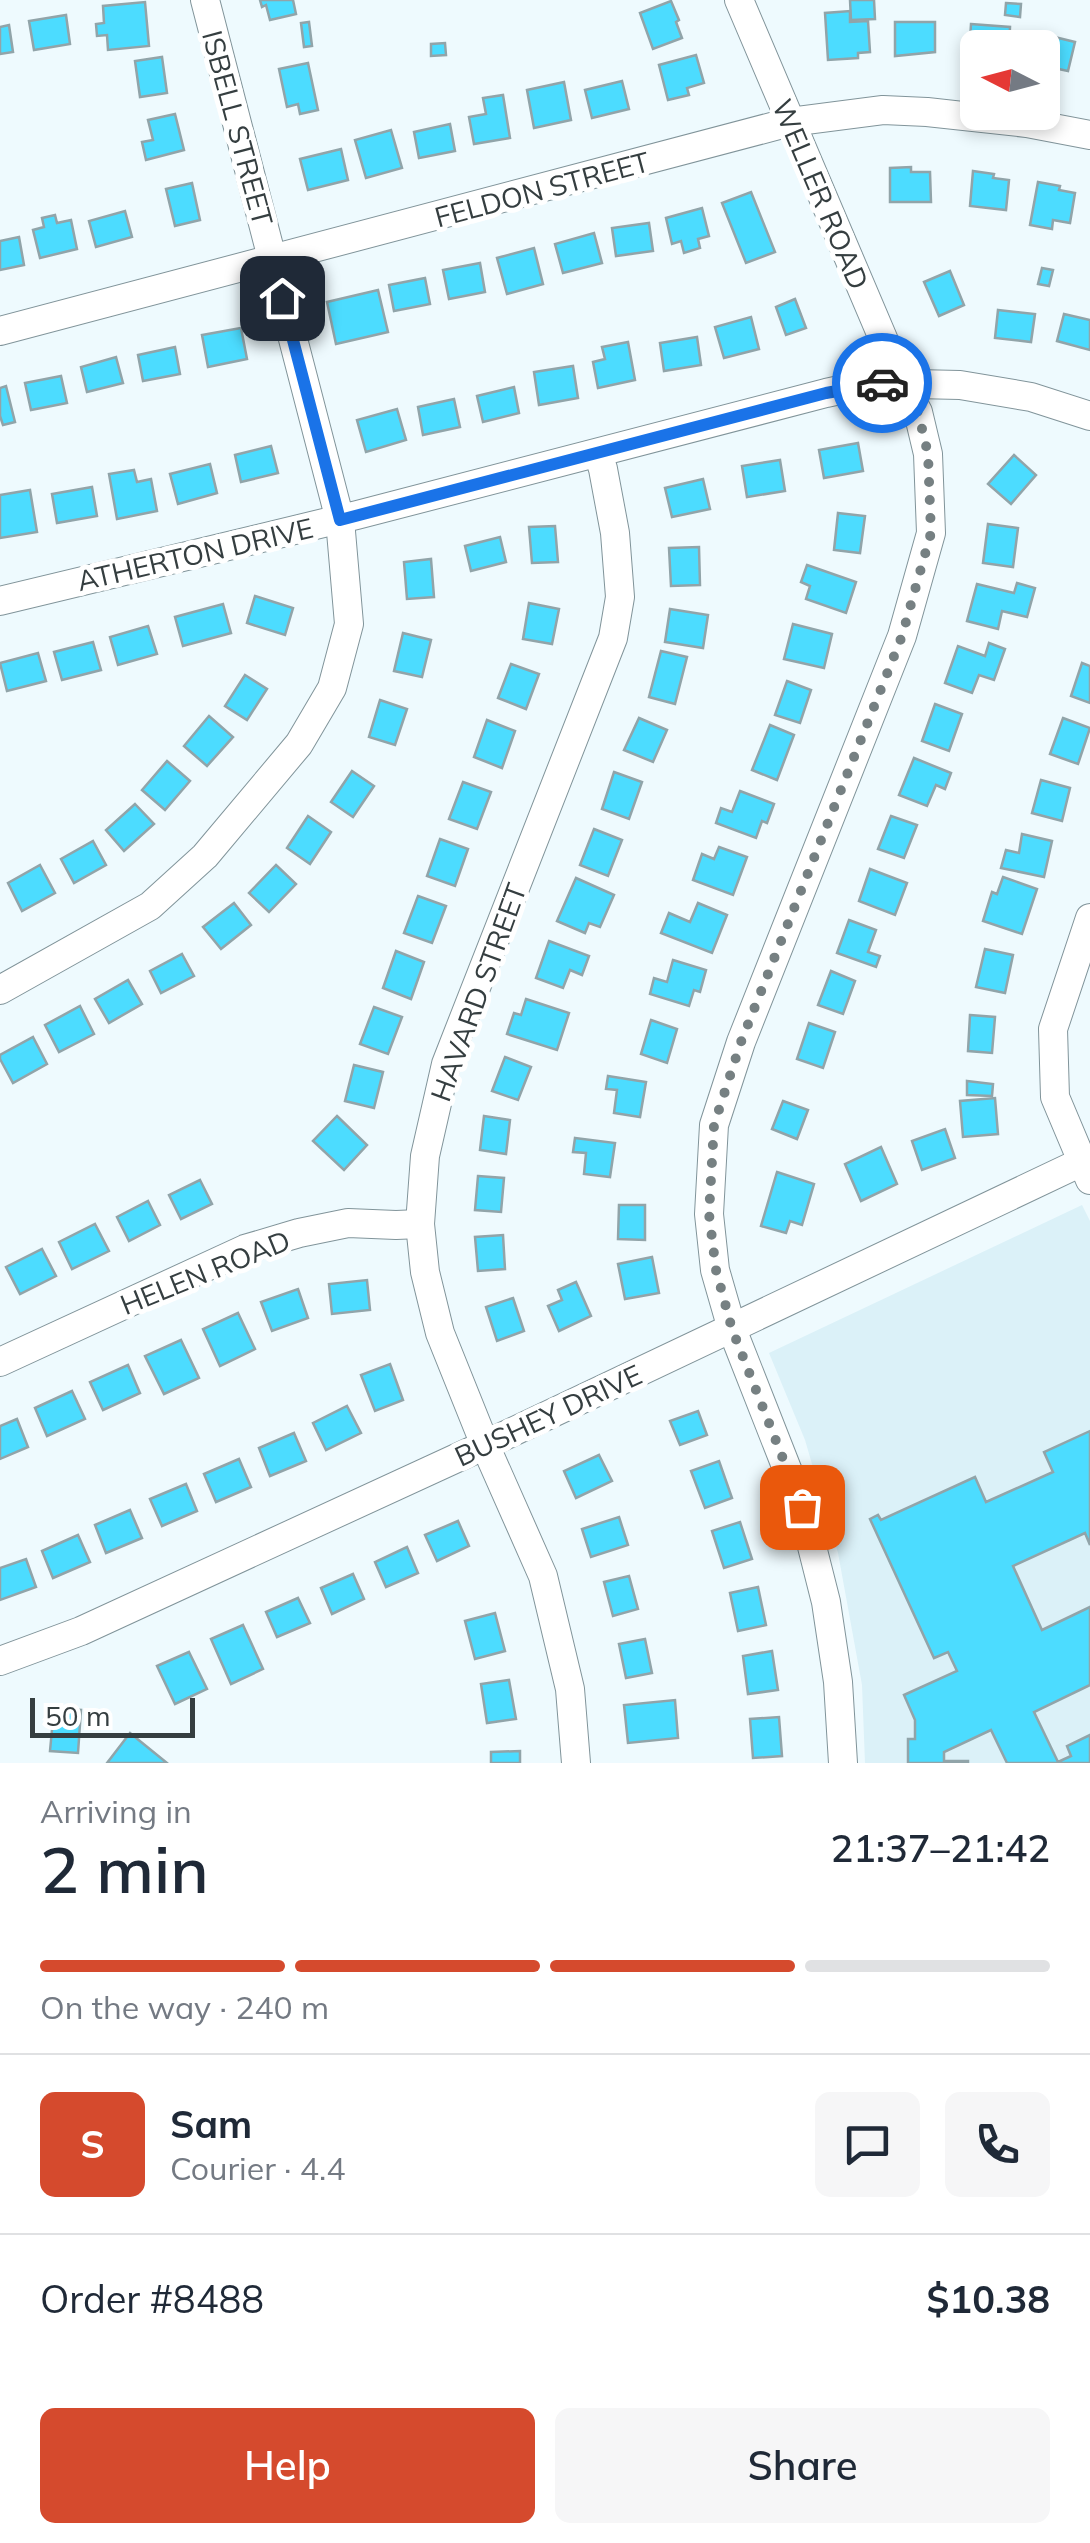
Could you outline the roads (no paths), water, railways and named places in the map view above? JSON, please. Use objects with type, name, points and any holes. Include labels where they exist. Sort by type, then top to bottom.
[{"type":"street","name":"ISBELL STREET","points":[[0,990],[150,906],[204,856],[300,744],[332,688],[348,624],[340,520],[205,0]]},
{"type":"street","name":"WELLER ROAD","points":[[739,0],[902,383],[918,412],[928,454],[931,533],[902,636],[741,1042],[714,1125],[709,1214],[716,1270],[732,1329],[802,1507],[826,1602],[838,1682],[842,1763]]},
{"type":"street","name":"FELDON STREET","points":[[0,331],[790,122],[883,110],[1028,122],[1090,135]]},
{"type":"street","name":"ATHERTON DRIVE","points":[[0,601],[340,520],[872,383],[960,385],[1031,397],[1090,416]]},
{"type":"street","name":"HAVARD STREET","points":[[576,1763],[570,1689],[543,1576],[484,1445],[440,1333],[425,1272],[420,1224],[425,1156],[446,1064],[613,638],[620,597],[615,533],[598,453]]},
{"type":"street","points":[[1087,1166],[1054,1097],[1053,1029],[1090,918]]},
{"type":"street","name":"BUSHEY DRIVE","points":[[0,1661],[81,1631],[1087,1166]]},
{"type":"street","name":"HELEN ROAD","points":[[0,1362],[245,1249],[298,1232],[348,1224],[420,1224]]}]
